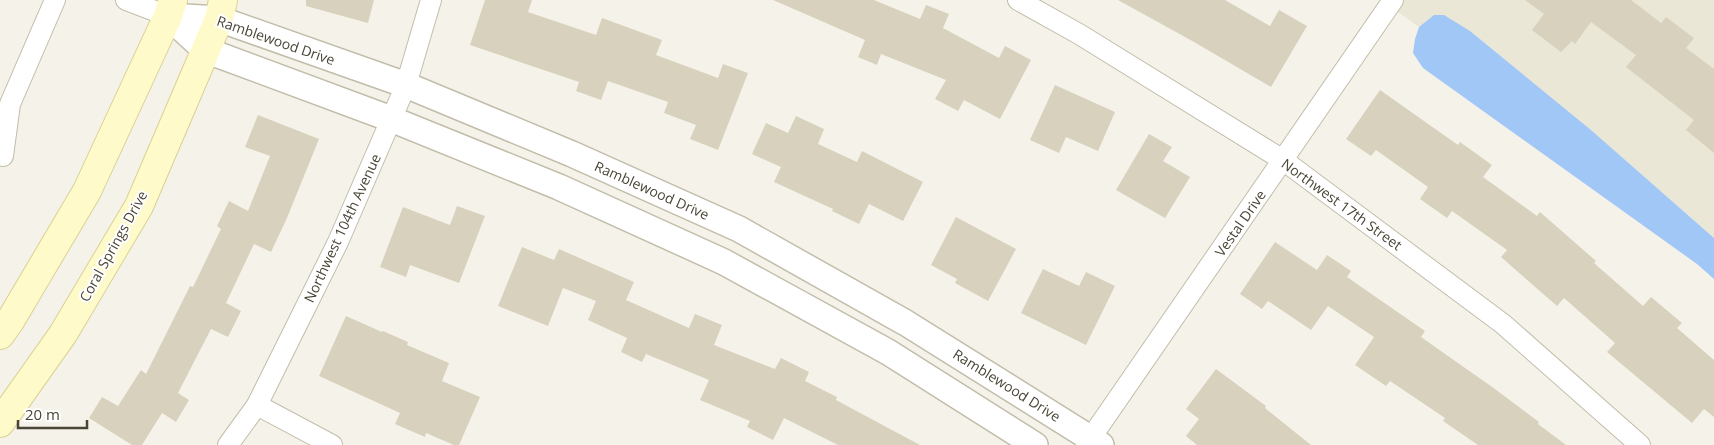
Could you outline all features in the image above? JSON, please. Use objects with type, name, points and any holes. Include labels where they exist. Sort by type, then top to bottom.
[{"type":"main road","points":[[0,335],[87,191],[171,8]]},
{"type":"main road","name":"Coral Springs Drive","points":[[0,423],[63,334],[139,206],[221,10]]},
{"type":"street","points":[[3,156],[10,104],[55,0]]},
{"type":"street","name":"Ramblewood Drive","points":[[126,0],[171,8],[221,10],[572,154],[739,229],[906,322],[1093,443]]},
{"type":"street","name":"Northwest 104th Avenue","points":[[228,445],[258,405],[338,242],[406,85],[431,0]]},
{"type":"street","name":"Northwest 17th Street","points":[[1018,0],[1079,34],[1283,160],[1504,324],[1640,445]]},
{"type":"street","name":"Vestal Drive","points":[[1093,443],[1393,0]]},
{"type":"street","name":"Ramblewood Drive","points":[[171,8],[205,50],[391,119],[559,187],[724,262],[888,352],[1035,445]]},
{"type":"street","points":[[258,405],[332,445]]},
{"type":"shaded area","points":[[1381,0],[1714,0],[1714,238],[1591,130],[1470,31],[1434,15],[1419,27]]},
{"type":"water","points":[[1434,15],[1444,15],[1470,31],[1591,130],[1714,238],[1714,279],[1697,264],[1423,68],[1413,53],[1415,39],[1419,27]]},
{"type":"building","points":[[306,0],[374,0],[368,23],[306,6]]},
{"type":"building","points":[[485,0],[532,0],[528,12],[596,35],[602,18],[662,40],[656,55],[718,78],[723,64],[748,73],[718,150],[690,139],[696,125],[664,113],[668,102],[608,81],[601,100],[576,91],[579,82],[470,45]]},
{"type":"building","points":[[773,0],[874,0],[920,19],[926,5],[949,14],[943,28],[999,58],[1005,46],[1031,60],[1000,119],[964,100],[958,111],[935,99],[946,80],[881,54],[877,65],[858,57],[865,40]]},
{"type":"building","points":[[1118,0],[1225,0],[1270,26],[1279,10],[1307,26],[1271,87]]},
{"type":"building","points":[[1525,0],[1631,0],[1661,23],[1666,17],[1694,38],[1686,48],[1714,69],[1714,153],[1686,130],[1694,120],[1626,67],[1636,55],[1591,22],[1575,44],[1572,41],[1561,52],[1532,30],[1544,14]]},
{"type":"building","points":[[1055,85],[1115,112],[1098,151],[1066,137],[1059,153],[1030,140]]},
{"type":"building","points":[[1380,90],[1458,145],[1460,142],[1492,165],[1483,177],[1537,216],[1540,212],[1596,261],[1594,263],[1643,306],[1651,297],[1682,323],[1677,328],[1714,360],[1714,417],[1704,409],[1692,423],[1607,352],[1615,343],[1564,298],[1557,306],[1501,257],[1507,250],[1452,211],[1447,218],[1420,199],[1428,187],[1376,150],[1371,156],[1346,139]]},
{"type":"building","points":[[258,115],[319,139],[271,252],[254,244],[226,303],[241,311],[228,337],[211,329],[178,393],[189,400],[176,422],[162,413],[142,445],[132,445],[89,418],[102,397],[118,406],[141,370],[146,374],[190,286],[193,287],[221,229],[217,226],[229,201],[248,211],[270,156],[245,147]]},
{"type":"building","points":[[796,116],[824,129],[818,144],[857,162],[862,151],[923,182],[903,221],[869,204],[859,224],[832,211],[833,209],[774,182],[781,167],[752,154],[766,123],[788,133]]},
{"type":"building","points":[[1149,134],[1172,147],[1163,161],[1190,177],[1165,218],[1116,190]]},
{"type":"building","points":[[457,206],[485,216],[459,283],[410,265],[406,277],[380,267],[403,207],[450,225]]},
{"type":"building","points":[[956,217],[1016,249],[988,301],[955,283],[957,279],[931,265]]},
{"type":"building","points":[[1275,242],[1317,270],[1327,255],[1351,271],[1347,277],[1425,331],[1421,337],[1495,389],[1566,445],[1478,445],[1443,421],[1445,418],[1390,381],[1386,386],[1355,365],[1374,337],[1328,306],[1311,330],[1268,301],[1262,309],[1240,294]]},
{"type":"building","points":[[522,247],[554,260],[559,249],[634,282],[626,300],[689,328],[695,314],[722,325],[714,345],[775,369],[781,358],[809,372],[805,381],[837,397],[836,400],[920,445],[838,445],[784,418],[773,440],[747,427],[750,421],[700,400],[709,380],[646,354],[642,362],[621,352],[627,338],[588,320],[596,301],[563,288],[548,326],[498,306]]},
{"type":"building","points":[[1043,269],[1079,286],[1086,272],[1115,286],[1086,345],[1021,313]]},
{"type":"building","points":[[346,316],[408,342],[407,345],[449,363],[442,381],[480,397],[459,445],[454,445],[426,433],[425,437],[395,424],[400,413],[319,376]]},
{"type":"building","points":[[1216,369],[1266,406],[1265,408],[1311,445],[1197,445],[1186,436],[1199,419],[1186,409]]}]
